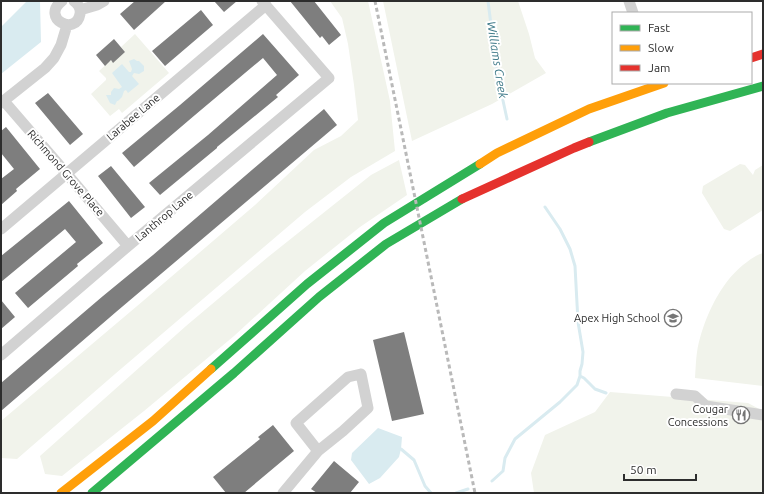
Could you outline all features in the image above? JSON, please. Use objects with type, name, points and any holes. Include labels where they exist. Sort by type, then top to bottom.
[{"type":"highway","points":[[752,58],[763,54]]},
{"type":"highway","points":[[615,100],[633,84]]},
{"type":"highway","points":[[61,493],[154,421],[307,284],[384,222],[497,153],[589,109],[661,84]]},
{"type":"highway","points":[[92,493],[234,373],[318,297],[386,244],[468,196],[574,148],[667,113],[763,86]]},
{"type":"street","points":[[62,1],[57,7],[55,14],[60,22],[67,25],[79,18],[80,10],[77,3],[74,1]]},
{"type":"street","points":[[80,10],[93,7],[104,1]]},
{"type":"street","points":[[629,1],[632,12]]},
{"type":"street","name":"Lanthrop Lane","points":[[1,355],[128,246],[329,78],[264,3]]},
{"type":"street","name":"Larabee Lane","points":[[1,229],[67,174],[264,3]]},
{"type":"street","points":[[2,102],[45,68],[54,58],[61,45],[67,25]]},
{"type":"street","name":"Richmond Grove Place","points":[[2,102],[67,174],[128,246]]},
{"type":"street","points":[[283,493],[318,451],[368,408],[361,374],[348,377],[296,423],[318,451]]},
{"type":"street","points":[[676,394],[695,396],[706,406],[763,415]]},
{"type":"shaded area","points":[[27,1],[40,1],[41,42],[1,74],[1,27]]},
{"type":"shaded area","points":[[330,1],[368,1],[390,101],[395,151],[351,177],[305,212],[17,459],[1,458],[1,421],[255,205],[314,150],[341,136],[358,120],[348,44],[342,18]]},
{"type":"shaded area","points":[[383,1],[518,1],[535,58],[546,73],[492,104],[412,141]]},
{"type":"shaded area","points":[[135,34],[169,73],[122,113],[119,109],[110,116],[91,94],[106,80],[106,78],[99,71],[111,60],[113,62],[125,52],[121,47]]},
{"type":"shaded area","points":[[134,59],[139,61],[144,66],[144,71],[139,74],[134,73],[132,76],[139,84],[128,93],[126,90],[124,91],[122,97],[115,105],[110,103],[106,95],[111,95],[114,88],[119,89],[122,87],[112,73],[122,64],[129,72],[131,72],[132,69],[129,61]]},
{"type":"shaded area","points":[[399,160],[407,195],[360,227],[305,271],[234,336],[144,411],[62,476],[45,474],[40,456],[186,326],[268,257],[371,175]]},
{"type":"shaded area","points":[[740,164],[745,165],[753,175],[755,170],[763,165],[763,210],[730,231],[724,229],[702,193],[703,186]]},
{"type":"shaded area","points":[[763,253],[763,386],[695,378],[700,338],[712,306],[724,286],[738,269]]},
{"type":"shaded area","points":[[610,392],[748,403],[763,411],[763,493],[534,493],[531,473],[545,435],[595,412]]},
{"type":"shaded area","points":[[378,428],[402,437],[401,449],[399,457],[380,478],[369,484],[351,460],[352,453]]},
{"type":"building","points":[[135,1],[166,1],[134,30],[120,14]]},
{"type":"building","points":[[214,1],[237,1],[224,12]]},
{"type":"building","points":[[290,1],[314,1],[341,35],[329,45],[322,36],[320,38]]},
{"type":"building","points":[[201,10],[213,25],[165,66],[152,51]]},
{"type":"building","points":[[263,34],[299,75],[276,95],[278,97],[160,195],[149,183],[208,135],[277,75],[263,58],[134,167],[122,153]]},
{"type":"building","points":[[114,39],[125,52],[113,63],[111,60],[105,66],[96,55]]},
{"type":"building","points":[[48,93],[83,134],[70,145],[35,103]]},
{"type":"building","points":[[324,109],[337,125],[1,411],[1,383]]},
{"type":"building","points":[[6,127],[40,169],[16,189],[17,191],[1,205],[1,179],[14,169],[1,153],[1,131]]},
{"type":"building","points":[[111,166],[145,207],[131,218],[98,176]]},
{"type":"building","points":[[69,201],[103,243],[28,308],[15,293],[76,242],[65,229],[1,282],[1,256]]},
{"type":"building","points":[[1,300],[15,317],[1,329]]},
{"type":"building","points":[[404,332],[424,414],[392,421],[373,340]]},
{"type":"building","points":[[273,425],[294,451],[244,493],[226,493],[213,477],[260,439],[258,437]]},
{"type":"building","points":[[334,461],[359,482],[350,493],[317,493],[311,489]]},
{"type":"waterway","name":"Williams Creek","points":[[488,1],[497,73],[507,119]]},
{"type":"waterway","name":"Williams Creek","points":[[492,481],[503,471],[505,458],[515,439],[560,402],[577,385],[580,376],[583,352],[578,322],[575,266],[570,249],[560,229],[545,207]]},
{"type":"waterway","name":"Williams Creek","points":[[580,376],[595,389],[606,393]]},
{"type":"waterway","points":[[401,449],[414,460],[425,486],[431,493]]},
{"type":"waterway","points":[[456,493],[468,489]]},
{"type":"railway","points":[[375,1],[475,493]]},
{"type":"traffic: fast","points":[[589,142],[667,113],[763,86]]},
{"type":"traffic: fast","points":[[211,369],[307,284],[384,223],[480,164]]},
{"type":"traffic: fast","points":[[92,493],[234,373],[319,297],[386,244],[462,199]]},
{"type":"traffic: slow","points":[[480,164],[497,153],[589,109],[661,84]]},
{"type":"traffic: slow","points":[[61,493],[153,421],[211,369]]},
{"type":"traffic: jam","points":[[752,58],[763,54]]},
{"type":"traffic: jam","points":[[462,199],[589,142]]},
{"type":"place","name":"Apex High School","points":[[673,318]]},
{"type":"place","name":"Cougar Concessions","points":[[741,415]]}]
